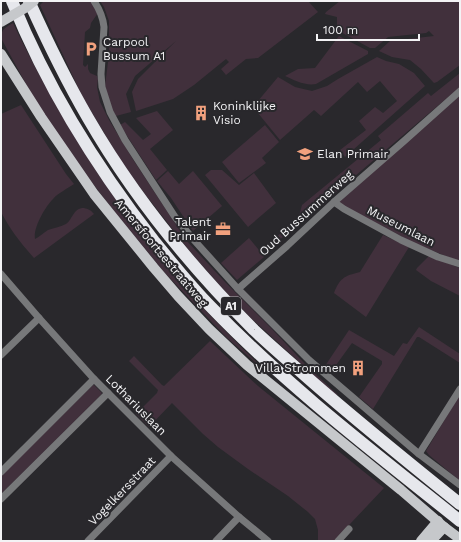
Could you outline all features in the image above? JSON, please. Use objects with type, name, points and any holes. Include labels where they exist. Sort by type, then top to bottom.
[{"type":"highway","name":"A1","points":[[12,1],[40,63],[67,114],[129,208],[170,261],[210,306],[276,370],[330,416],[460,521]]},
{"type":"highway","name":"A1","points":[[29,1],[50,47],[88,119],[146,205],[203,276],[254,330],[288,361],[340,407],[460,504]]},
{"type":"main road","points":[[1,22],[34,1]]},
{"type":"main road","name":"Amersfoortsestraatweg","points":[[1,50],[3,57],[94,194],[178,296],[246,365],[460,539]]},
{"type":"main road","points":[[421,541],[441,524]]},
{"type":"main road","points":[[431,541],[441,524]]},
{"type":"street","points":[[94,1],[104,20],[101,74],[102,87],[110,112],[125,140],[175,217],[238,289],[309,360],[419,454],[460,485]]},
{"type":"street","name":"Oud Bussummerweg","points":[[238,289],[460,91]]},
{"type":"street","name":"Museumlaan","points":[[334,202],[400,240],[438,257],[460,264]]},
{"type":"street","name":"Lothariuslaan","points":[[1,274],[94,379],[171,456],[268,541]]},
{"type":"street","points":[[1,355],[39,318]]},
{"type":"street","points":[[1,472],[94,379]]},
{"type":"street","points":[[419,454],[460,389]]},
{"type":"street","points":[[1,499],[108,393]]},
{"type":"street","name":"Vogelkersstraat","points":[[88,541],[171,456]]},
{"type":"street","points":[[216,541],[239,517]]},
{"type":"street","points":[[338,541],[349,529]]},
{"type":"shaded area","points":[[44,1],[91,1],[98,13],[91,23],[90,28],[85,32],[83,65],[85,67],[88,64],[90,73],[97,76],[97,87],[100,102],[134,161],[186,240],[305,364],[338,395],[334,394],[252,319],[223,289],[192,254],[145,194],[121,161],[82,96],[40,5]]},
{"type":"shaded area","points":[[100,1],[308,1],[318,12],[258,58],[246,59],[226,75],[221,69],[229,62],[226,59],[194,85],[173,99],[136,111],[132,92],[138,79],[176,41],[135,76],[126,94],[131,112],[116,116],[110,106],[105,86],[109,54],[109,21]]},
{"type":"shaded area","points":[[340,1],[460,1],[460,65],[434,83],[410,60],[392,57],[379,51],[390,41],[434,36],[429,31],[426,33],[388,37],[375,48],[370,48],[337,30],[337,17],[325,14]]},
{"type":"shaded area","points":[[13,23],[70,130],[137,229],[188,291],[264,370],[227,338],[164,272],[67,150],[33,97],[1,38],[3,30]]},
{"type":"shaded area","points":[[339,36],[368,51],[368,54],[316,84],[296,81],[285,76],[298,69],[315,68]]},
{"type":"shaded area","points":[[377,57],[399,64],[414,73],[425,86],[345,157],[340,150],[366,130],[359,121],[375,107],[383,113],[397,101],[380,81],[367,92],[358,82],[321,116],[314,110],[280,140],[253,107],[278,77],[295,87],[312,91],[327,86]]},
{"type":"shaded area","points":[[460,73],[460,87],[270,248],[267,244],[298,220],[302,205],[381,140],[378,136],[428,93],[431,96]]},
{"type":"shaded area","points":[[460,95],[460,262],[414,243],[338,203]]},
{"type":"shaded area","points":[[21,105],[74,184],[57,195],[47,207],[40,218],[36,229],[35,239],[48,230],[66,224],[80,208],[88,209],[94,214],[34,258],[8,225],[1,212],[1,114]]},
{"type":"shaded area","points":[[157,111],[173,130],[150,149],[167,170],[156,180],[120,125],[125,122],[143,140],[151,134],[136,118]]},
{"type":"shaded area","points":[[265,125],[279,142],[262,158],[266,163],[239,183],[222,162]]},
{"type":"shaded area","points":[[211,170],[222,170],[239,185],[254,173],[276,203],[248,227],[205,175]]},
{"type":"shaded area","points":[[168,171],[179,184],[193,171],[222,206],[193,231],[171,198],[157,181]]},
{"type":"shaded area","points":[[383,235],[409,247],[366,317],[334,293],[338,284],[343,278],[360,272]]},
{"type":"shaded area","points":[[249,238],[264,257],[237,280],[221,263]]},
{"type":"shaded area","points":[[429,256],[460,268],[460,296],[431,281],[416,270]]},
{"type":"shaded area","points":[[419,327],[460,354],[460,363],[417,337],[373,409],[359,397],[382,364],[382,361],[352,343],[331,372],[325,366],[349,330],[394,356],[403,343],[407,344]]},
{"type":"shaded area","points":[[210,341],[258,386],[384,488],[334,541],[318,541],[318,530],[315,519],[308,512],[288,496],[218,447],[172,403],[149,427],[136,414],[157,393],[158,390],[129,361],[134,356],[164,386]]},
{"type":"shaded area","points":[[93,385],[102,393],[100,396],[1,494],[1,476]]},
{"type":"shaded area","points":[[460,394],[460,481],[426,451]]},
{"type":"place","name":"Carpool Bussum A1","points":[[91,49]]},
{"type":"place","name":"Koninklijke Visio","points":[[201,113]]},
{"type":"place","name":"Elan Primair","points":[[305,154]]},
{"type":"place","name":"Talent Primair","points":[[223,229]]},
{"type":"place","name":"Villa Strommen","points":[[358,368]]}]
